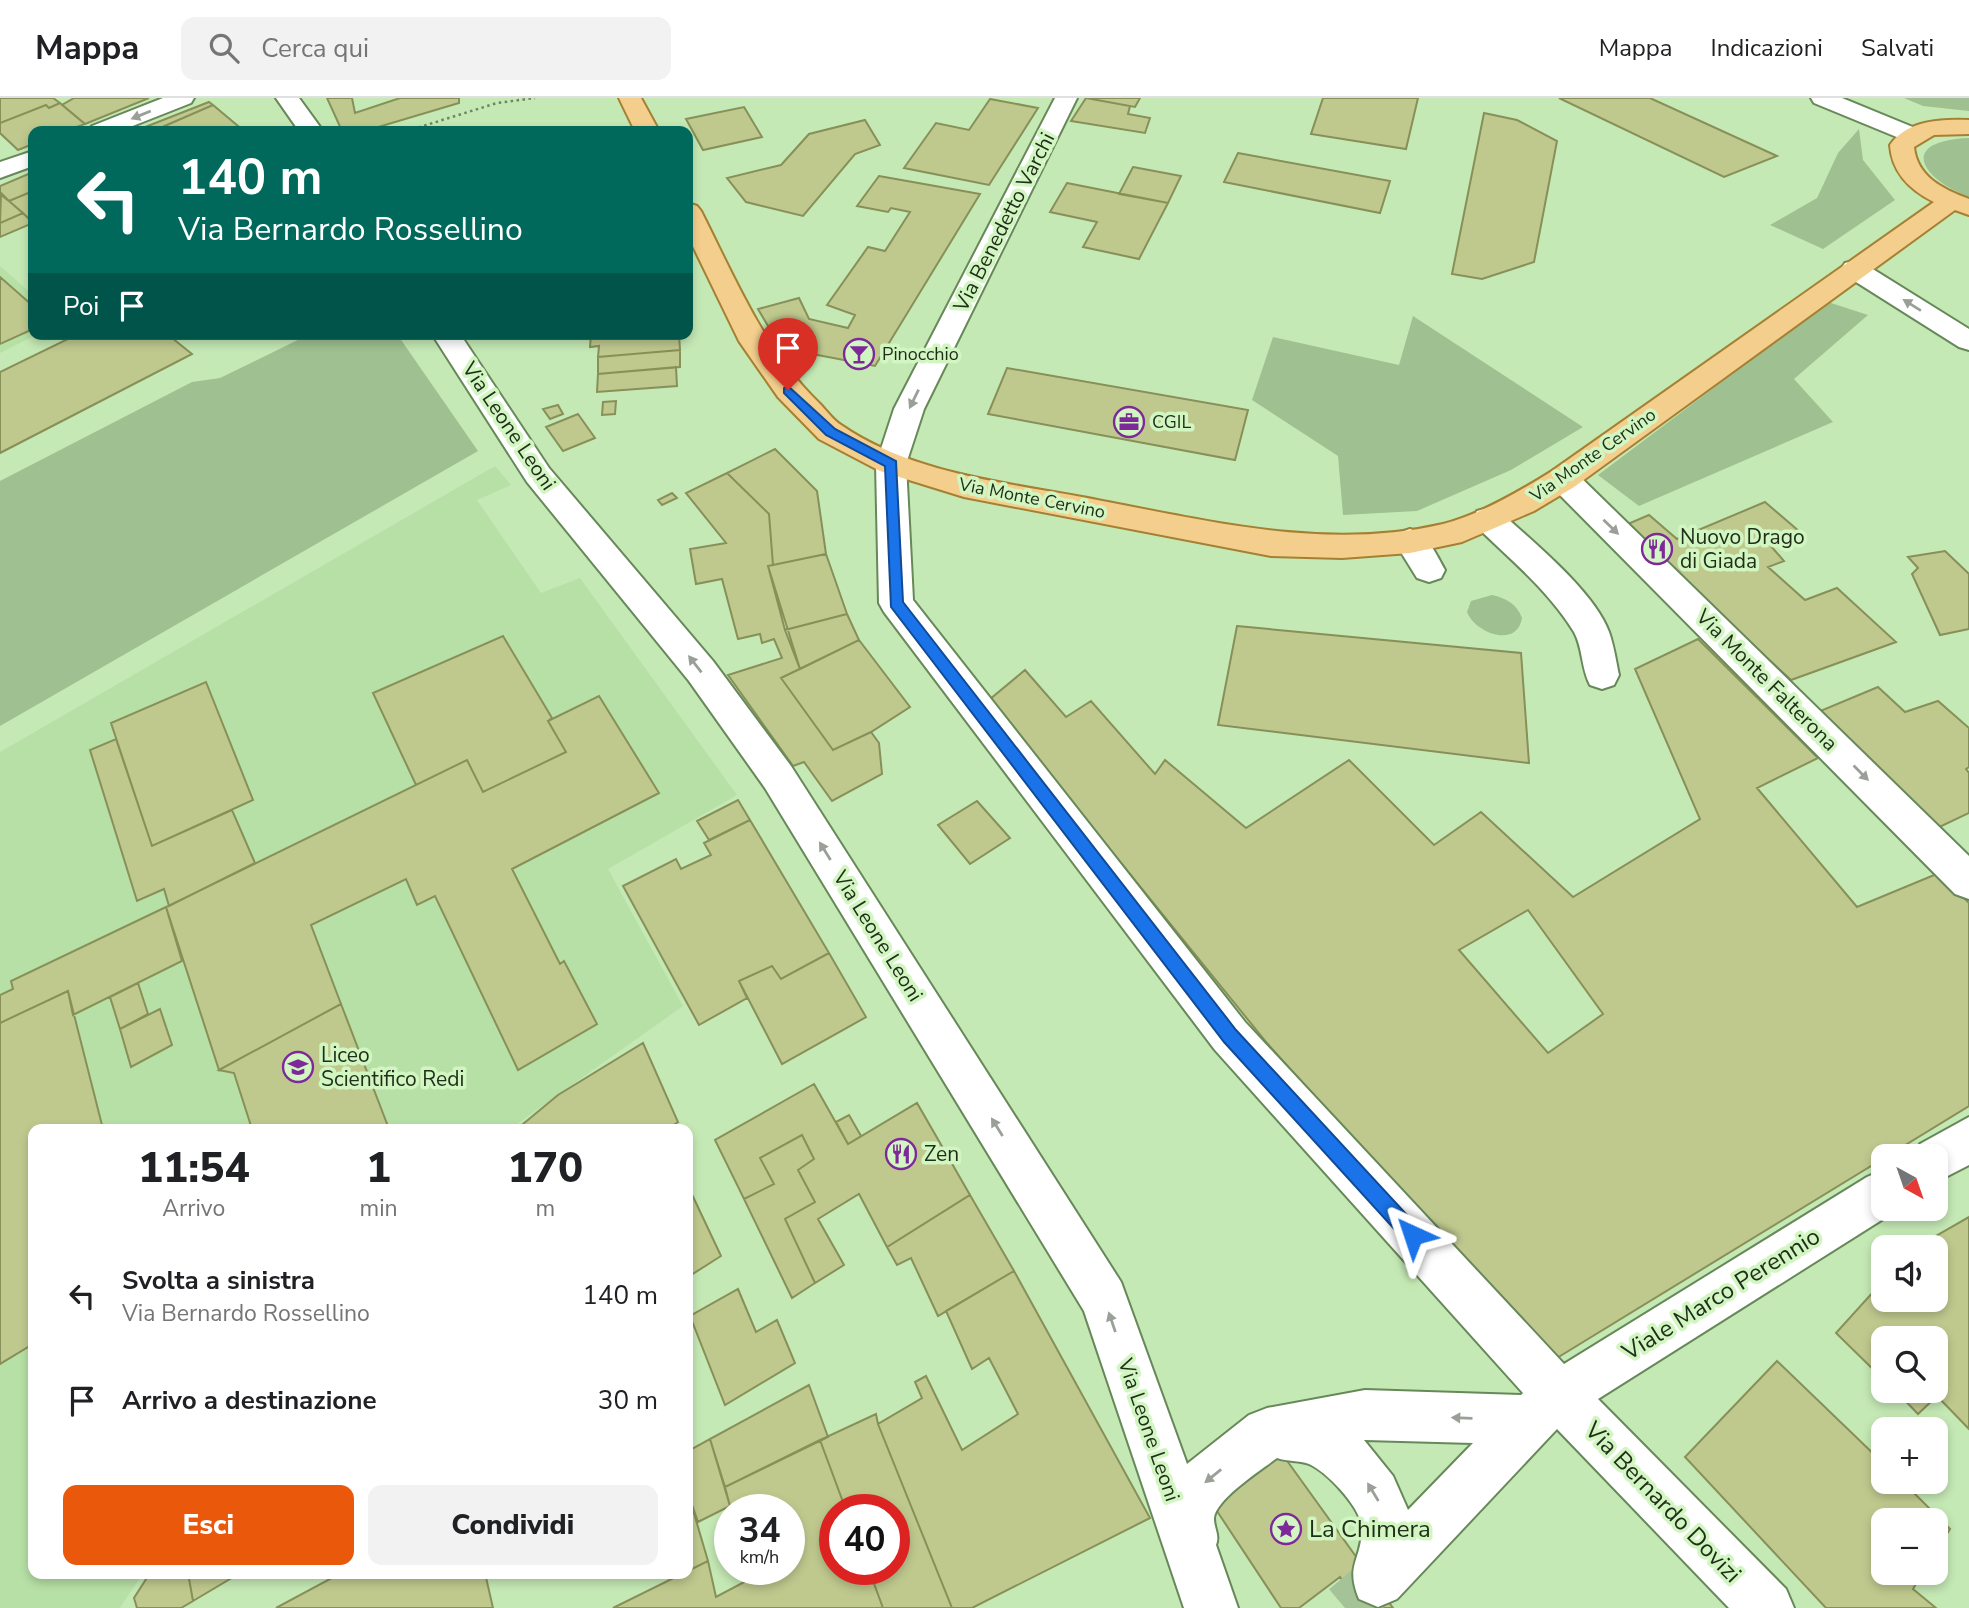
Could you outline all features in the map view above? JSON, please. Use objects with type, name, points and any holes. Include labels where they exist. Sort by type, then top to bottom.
[{"type":"main road","points":[[630,98],[645,126]]},
{"type":"main road","points":[[1912,135],[1928,129],[1969,127]]},
{"type":"main road","name":"Via Monte Cervino","points":[[1912,135],[1902,145],[1901,159],[1909,173],[1927,188],[1960,204]]},
{"type":"main road","name":"Via Monte Cervino","points":[[693,221],[753,341],[788,390],[830,432],[891,464],[964,486],[1271,544],[1342,545],[1410,541],[1451,534],[1523,503],[1563,479],[1854,268],[1960,204]]},
{"type":"street","points":[[113,126],[183,98]]},
{"type":"street","points":[[287,98],[307,126]]},
{"type":"street","name":"Via Benedetto Varchi","points":[[1066,98],[909,409],[891,464],[896,603],[1230,1036],[1544,1407]]},
{"type":"street","points":[[1822,98],[1912,135]]},
{"type":"street","points":[[0,171],[28,160]]},
{"type":"street","points":[[1854,268],[1969,341]]},
{"type":"street","name":"Via Leone Leoni","points":[[450,340],[538,475],[701,671],[779,777],[1104,1299],[1204,1605]]},
{"type":"street","name":"Via Monte Falterona","points":[[1563,479],[1969,882]]},
{"type":"street","points":[[1488,519],[1560,587],[1592,632],[1602,675]]},
{"type":"street","points":[[1410,541],[1429,570]]},
{"type":"street","points":[[1948,1152],[1969,1139]]},
{"type":"street","name":"Viale Marco Perennio","points":[[1356,1599],[1544,1407],[1871,1201]]},
{"type":"street","points":[[1204,1605],[1188,1519],[1198,1488],[1267,1433],[1365,1415],[1544,1407]]},
{"type":"street","name":"Via Bernardo Dovizi","points":[[1544,1407],[1767,1608]]},
{"type":"street","points":[[1267,1433],[1315,1439],[1349,1460],[1376,1494],[1389,1528],[1356,1599]]},
{"type":"path","points":[[423,126],[497,103],[535,98]]},
{"type":"shaded area","points":[[1904,98],[1969,98],[1969,111],[1923,106]]},
{"type":"shaded area","points":[[1859,129],[1863,160],[1895,200],[1823,249],[1770,225],[1817,198],[1838,153]]},
{"type":"shaded area","points":[[1969,138],[1969,197],[1938,180],[1924,162],[1925,153],[1932,146]]},
{"type":"shaded area","points":[[0,266],[28,291],[28,339],[0,353]]},
{"type":"shaded area","points":[[1828,302],[1868,315],[1794,379],[1833,422],[1639,506],[1598,475]]},
{"type":"shaded area","points":[[1413,316],[1583,427],[1511,470],[1417,511],[1343,515],[1338,456],[1252,400],[1273,337],[1399,365]]},
{"type":"shaded area","points":[[298,340],[401,340],[478,451],[0,726],[0,481],[192,382],[220,378]]},
{"type":"shaded area","name":"Liceo Scientifico Redi","points":[[495,466],[511,485],[477,500],[541,593],[580,578],[737,795],[608,869],[683,1006],[517,1124],[28,1124],[28,1579],[139,1579],[120,1608],[0,1608],[0,752]]},
{"type":"shaded area","points":[[1492,595],[1510,602],[1520,613],[1522,618],[1519,628],[1512,633],[1496,634],[1471,620],[1467,612],[1471,601]]},
{"type":"building","points":[[0,98],[53,98],[60,103],[49,108],[46,105],[0,123]]},
{"type":"building","points":[[74,98],[149,98],[85,124],[62,105]]},
{"type":"building","points":[[327,98],[352,98],[355,113],[400,98],[459,98],[459,103],[382,126],[340,126]]},
{"type":"building","points":[[1086,98],[1130,106],[1128,114],[1150,118],[1145,133],[1071,121]]},
{"type":"building","points":[[1086,98],[1140,98],[1135,107]]},
{"type":"building","points":[[1323,98],[1418,98],[1406,149],[1311,134]]},
{"type":"building","points":[[1559,98],[1650,98],[1777,156],[1724,177]]},
{"type":"building","points":[[990,99],[1038,108],[989,185],[904,168],[936,123],[969,130]]},
{"type":"building","points":[[209,102],[213,105],[165,126],[148,126]]},
{"type":"building","points":[[60,103],[85,124],[28,126],[28,146],[18,150],[0,133],[0,123],[46,105],[49,108]]},
{"type":"building","points":[[213,105],[238,126],[165,126]]},
{"type":"building","points":[[744,107],[762,137],[703,150],[693,132],[693,126],[690,126],[686,119]]},
{"type":"building","points":[[1484,113],[1517,120],[1557,141],[1534,262],[1482,279],[1452,274]]},
{"type":"building","points":[[865,120],[880,145],[855,154],[803,216],[746,202],[727,178],[781,165],[809,134]]},
{"type":"building","points":[[1238,153],[1390,181],[1380,213],[1224,182]]},
{"type":"building","points":[[1133,167],[1181,176],[1168,203],[1119,194]]},
{"type":"building","points":[[28,174],[28,193],[9,201],[0,194],[0,186]]},
{"type":"building","points":[[879,176],[980,194],[875,366],[781,348],[758,309],[799,298],[809,319],[848,328],[855,315],[827,305],[868,247],[885,251],[910,212],[891,208],[888,212],[857,206]]},
{"type":"building","points":[[1067,183],[1168,203],[1139,259],[1083,247],[1097,222],[1050,212]]},
{"type":"building","points":[[1,193],[23,213],[0,223]]},
{"type":"building","points":[[28,193],[28,218],[9,201]]},
{"type":"building","points":[[23,213],[28,218],[28,225],[0,237],[0,223]]},
{"type":"building","points":[[0,277],[28,302],[28,331],[0,344]]},
{"type":"building","points":[[66,340],[174,340],[192,354],[0,453],[0,372]]},
{"type":"building","points":[[591,340],[679,340],[680,350],[598,357],[599,346],[590,347]]},
{"type":"building","points":[[680,350],[680,367],[598,374],[598,357]]},
{"type":"building","points":[[676,367],[677,386],[597,392],[598,374]]},
{"type":"building","points":[[1007,368],[1248,410],[1235,460],[988,414]]},
{"type":"building","points":[[616,401],[615,414],[602,415],[603,402]]},
{"type":"building","points":[[558,405],[563,414],[550,419],[543,409]]},
{"type":"building","points":[[578,414],[595,438],[563,451],[546,427]]},
{"type":"building","points":[[775,449],[817,491],[826,554],[773,565],[769,514],[727,473]]},
{"type":"building","points":[[727,473],[769,514],[773,565],[768,566],[800,669],[781,678],[833,750],[871,732],[879,743],[882,774],[832,801],[804,762],[793,766],[728,675],[782,658],[774,639],[762,643],[760,634],[738,639],[722,579],[696,584],[690,549],[726,543],[686,493]]},
{"type":"building","points":[[672,493],[677,498],[662,505],[658,500]]},
{"type":"building","points":[[1765,502],[1800,532],[1770,545],[1784,561],[1768,567],[1805,600],[1837,588],[1896,642],[1791,680],[1623,526],[1649,515],[1677,539]]},
{"type":"building","points":[[1945,551],[1969,574],[1969,629],[1940,635],[1912,574],[1918,568],[1908,557]]},
{"type":"building","points":[[826,554],[847,614],[785,630],[768,566]]},
{"type":"building","points":[[847,614],[859,640],[800,669],[785,630]]},
{"type":"building","points":[[1237,626],[1521,653],[1529,763],[1218,725]]},
{"type":"building","points":[[503,636],[552,718],[548,721],[566,752],[483,792],[467,760],[416,785],[373,693]]},
{"type":"building","points":[[1698,639],[1818,758],[1757,788],[1857,907],[1939,873],[1969,903],[1969,1106],[1907,1144],[1871,1144],[1871,1166],[1552,1361],[1266,1042],[989,700],[1025,670],[1066,717],[1091,701],[1155,774],[1165,760],[1246,828],[1349,760],[1434,845],[1481,812],[1573,897],[1700,819],[1635,669]],"holes":[[[1528,910],[1603,1014],[1548,1053],[1459,950]]]},
{"type":"building","points":[[859,640],[910,707],[871,732],[833,750],[781,678]]},
{"type":"building","points":[[206,682],[253,800],[152,846],[111,723]]},
{"type":"building","points":[[1878,687],[1905,712],[1938,701],[1969,728],[1969,767],[1966,769],[1969,773],[1969,813],[1931,831],[1813,714]]},
{"type":"building","points":[[599,696],[659,793],[512,869],[560,964],[564,961],[597,1024],[518,1070],[435,896],[417,905],[406,879],[311,925],[341,1004],[219,1070],[166,907],[467,760],[483,792],[566,752],[548,721]]},
{"type":"building","points":[[116,739],[152,846],[232,810],[255,863],[169,906],[164,889],[137,901],[90,750]]},
{"type":"building","points":[[738,800],[750,820],[709,840],[697,821]]},
{"type":"building","points":[[977,801],[1010,838],[970,864],[938,825]]},
{"type":"building","points":[[750,820],[829,953],[781,979],[772,966],[739,981],[747,998],[699,1025],[623,886],[676,859],[681,869],[711,855],[704,843]]},
{"type":"building","points":[[166,907],[182,961],[73,1015],[68,991],[0,1023],[0,995],[13,989],[11,981]]},
{"type":"building","points":[[829,953],[866,1017],[782,1064],[739,981],[772,966],[781,979]]},
{"type":"building","points":[[138,983],[148,1014],[120,1029],[110,997]]},
{"type":"building","points":[[68,991],[102,1124],[28,1124],[28,1347],[0,1364],[0,1023]]},
{"type":"building","points":[[341,1004],[387,1124],[250,1124],[234,1073],[219,1070]]},
{"type":"building","points":[[160,1009],[172,1045],[131,1067],[120,1029]]},
{"type":"building","points":[[643,1043],[678,1122],[523,1124],[558,1095]]},
{"type":"building","points":[[814,1084],[848,1144],[917,1103],[970,1195],[887,1247],[859,1194],[818,1219],[844,1265],[815,1283],[785,1219],[815,1202],[798,1170],[814,1159],[802,1135],[760,1158],[774,1184],[744,1199],[715,1140]]},
{"type":"building","points":[[849,1115],[861,1136],[848,1144],[836,1122]]},
{"type":"building","points":[[802,1135],[814,1159],[798,1170],[815,1202],[785,1219],[815,1283],[792,1298],[744,1199],[774,1184],[760,1158]]},
{"type":"building","points":[[970,1195],[1014,1271],[938,1316],[911,1258],[897,1265],[887,1247]]},
{"type":"building","points":[[693,1197],[721,1256],[693,1274]]},
{"type":"building","points":[[1969,1217],[1969,1429],[1944,1403],[1948,1403],[1948,1326],[1871,1326],[1871,1367],[1836,1333],[1871,1294],[1871,1312],[1948,1312],[1948,1235],[1938,1235]]},
{"type":"building","points":[[1014,1271],[1150,1518],[972,1608],[952,1608],[910,1504],[910,1494],[906,1494],[878,1424],[922,1398],[915,1382],[926,1376],[962,1450],[1018,1414],[989,1358],[972,1369],[946,1311]]},
{"type":"building","points":[[738,1289],[756,1332],[777,1320],[795,1363],[725,1405],[693,1324],[693,1314]]},
{"type":"building","points":[[1777,1361],[1871,1451],[1871,1494],[1915,1494],[1929,1508],[1871,1508],[1871,1585],[1915,1585],[1913,1589],[1936,1608],[1826,1608],[1685,1457]]},
{"type":"building","points":[[809,1385],[828,1437],[725,1487],[710,1439]]},
{"type":"building","points":[[1907,1403],[1930,1403],[1918,1414]]},
{"type":"building","points":[[876,1414],[906,1494],[840,1494],[820,1440]]},
{"type":"building","points":[[710,1439],[726,1494],[714,1494],[714,1514],[698,1522],[693,1508],[693,1448]]},
{"type":"building","points":[[820,1440],[840,1494],[819,1494],[819,1585],[875,1585],[883,1608],[613,1608],[672,1579],[693,1579],[693,1568],[708,1561],[716,1597],[739,1585],[805,1585],[805,1494],[727,1494],[725,1487]]},
{"type":"building","points":[[1275,1444],[1393,1608],[1360,1608],[1340,1577],[1299,1608],[1281,1608],[1211,1502]]},
{"type":"building","points":[[910,1504],[952,1608],[883,1608],[875,1585],[910,1585]]},
{"type":"building","points":[[693,1510],[708,1561],[693,1568]]},
{"type":"building","points":[[146,1579],[189,1579],[193,1601],[181,1608],[137,1608],[134,1598]]},
{"type":"building","points":[[189,1579],[230,1579],[193,1601]]},
{"type":"building","points":[[330,1579],[486,1579],[493,1608],[276,1608]]},
{"type":"tunnel","points":[[1345,1608],[1378,1580]]},
{"type":"place","name":"Pinocchio","points":[[859,354]]},
{"type":"place","name":"CGIL","points":[[1129,422]]},
{"type":"place","name":"Nuovo Drago di Giada","points":[[1657,549]]},
{"type":"place","name":"Liceo Scientifico Redi","points":[[298,1067]]},
{"type":"place","name":"Zen","points":[[901,1154]]},
{"type":"place","name":"La Chimera","points":[[1286,1529]]},
{"type":"route","points":[[788,390],[830,432],[891,464],[896,603],[1230,1036],[1413,1235]]}]
